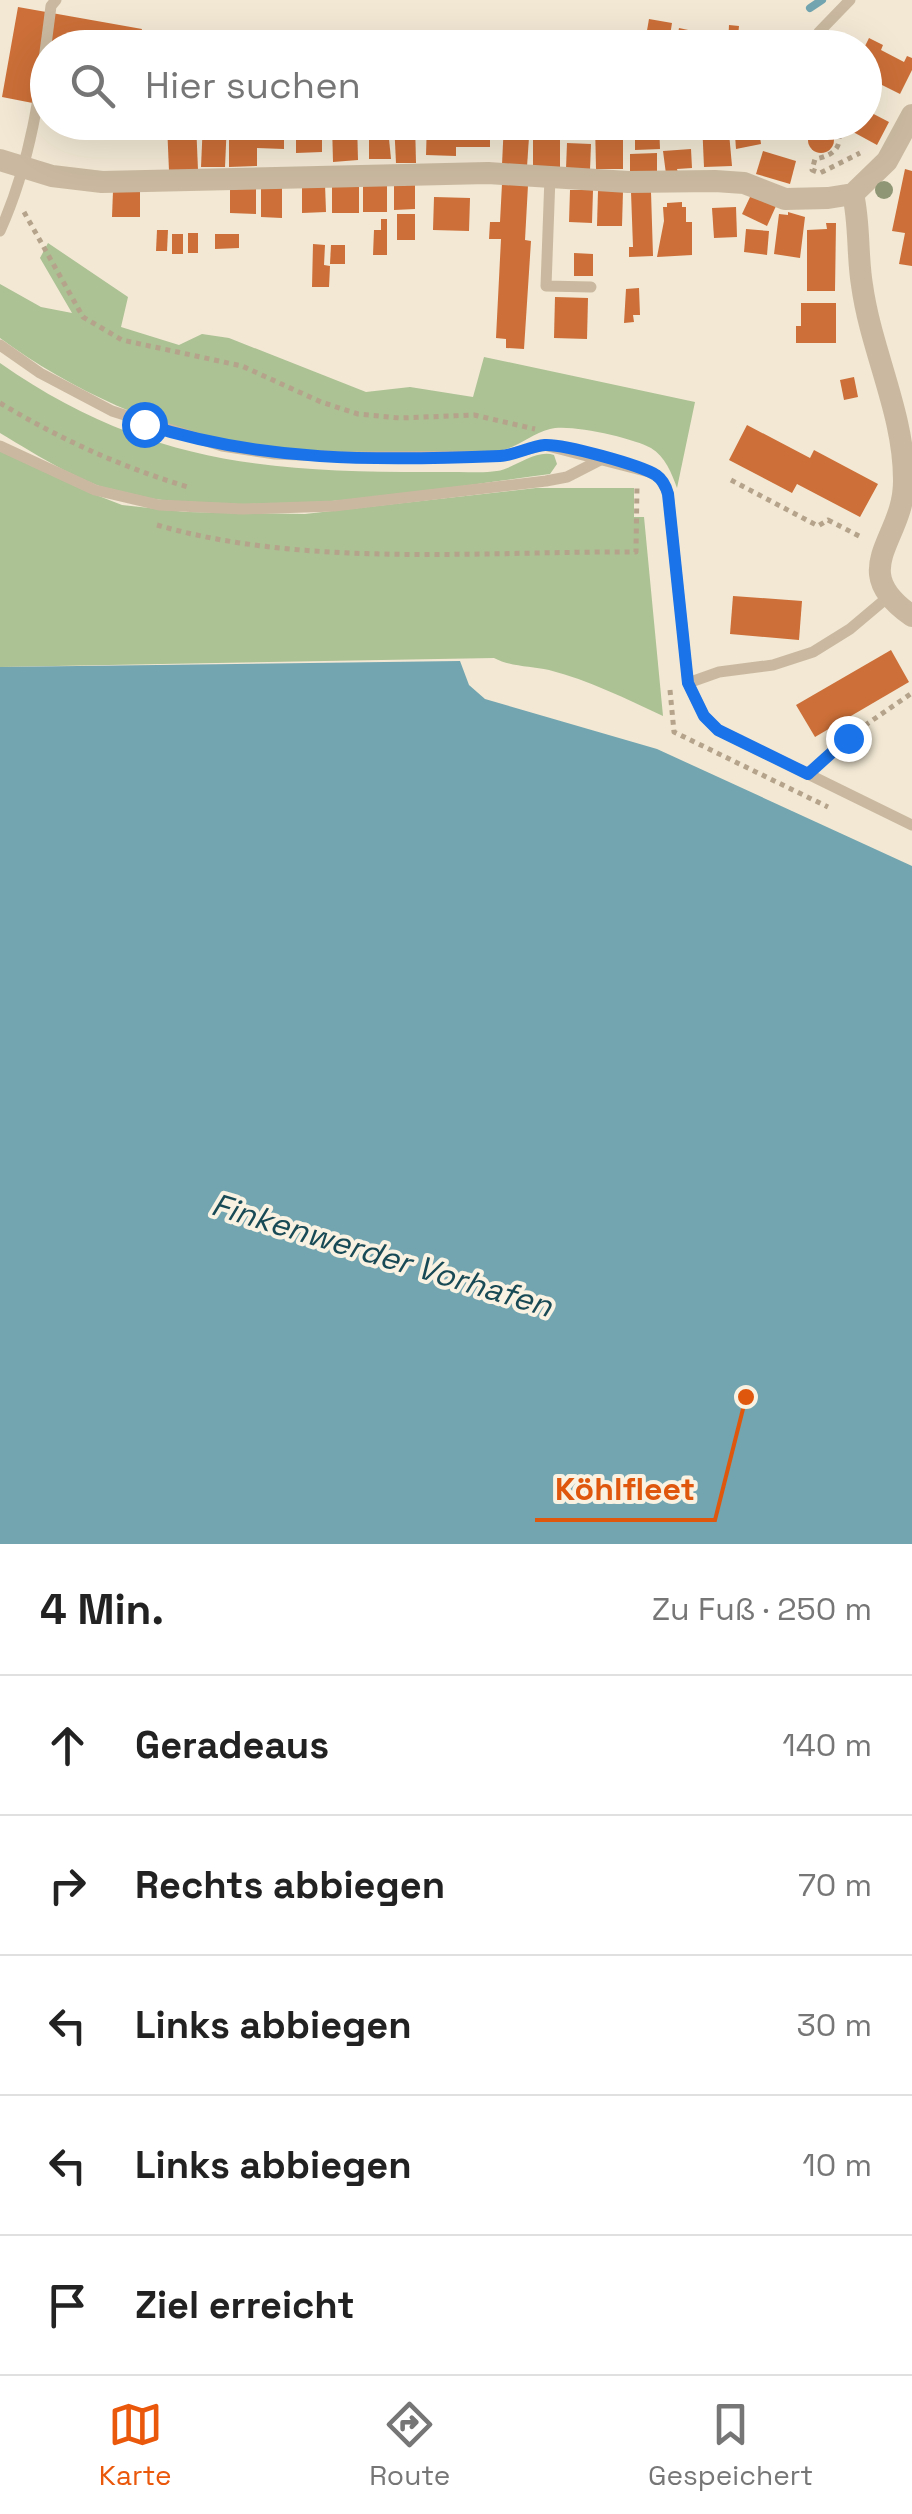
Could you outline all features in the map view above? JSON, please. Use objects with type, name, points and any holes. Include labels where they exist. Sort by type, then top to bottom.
[{"type":"street","points":[[0,160],[24,170],[102,182],[488,173],[628,182],[744,183],[786,199],[853,194],[887,161],[912,116]]},
{"type":"street","points":[[0,151],[24,170]]},
{"type":"street","points":[[853,194],[859,220],[862,287],[904,464],[898,519],[879,567],[882,587],[888,596],[912,616]]},
{"type":"street","points":[[889,389],[912,380]]},
{"type":"lane","points":[[821,30],[850,0]]},
{"type":"lane","points":[[48,30],[51,2]]},
{"type":"lane","points":[[0,231],[32,140]]},
{"type":"lane","points":[[550,177],[546,286],[591,288]]},
{"type":"lane","points":[[0,345],[40,373],[112,411],[180,436],[234,448],[349,457],[502,456],[544,445],[655,474],[666,487],[688,683],[704,716],[718,730],[912,825]]},
{"type":"lane","points":[[0,446],[95,490],[159,505],[243,509],[334,506],[546,481],[566,477],[604,458]]},
{"type":"lane","points":[[688,683],[718,672],[773,665],[813,652],[850,629],[888,596]]},
{"type":"path","points":[[840,140],[833,154],[815,159],[812,170],[820,173],[864,151]]},
{"type":"path","points":[[13,203],[30,220],[83,317],[122,340],[242,366],[321,402],[358,414],[400,418],[474,414],[535,428],[548,434],[557,447]]},
{"type":"path","points":[[0,403],[52,434],[116,464],[203,490]]},
{"type":"path","points":[[732,480],[818,526],[828,520],[884,549]]},
{"type":"path","points":[[144,521],[198,536],[294,550],[636,552],[637,488]]},
{"type":"path","points":[[669,672],[674,732],[844,814]]},
{"type":"path","points":[[808,774],[848,738],[912,694]]},
{"type":"green space","points":[[48,243],[128,297],[121,327],[179,345],[202,334],[229,338],[366,392],[410,387],[473,397],[484,357],[695,402],[677,488],[656,451],[631,440],[585,430],[550,429],[499,451],[338,453],[245,445],[148,418],[56,375],[0,338],[0,284],[41,307],[72,313],[40,258]]},
{"type":"green space","points":[[0,363],[110,425],[219,458],[275,466],[394,472],[492,472],[547,454],[554,455],[557,464],[550,474],[341,500],[233,505],[131,495],[80,478],[0,433]]},
{"type":"green space","points":[[0,447],[122,505],[186,512],[305,514],[536,488],[634,488],[634,517],[644,517],[663,716],[578,679],[494,658],[0,667]]},
{"type":"water","name":"Finkenwerder Vorhafen","points":[[460,661],[469,685],[485,699],[657,749],[912,866],[912,1544],[0,1544],[0,667]]},
{"type":"building","points":[[18,7],[142,29],[30,30],[30,102],[2,97]]},
{"type":"building","points":[[649,19],[672,23],[671,30],[647,30]]},
{"type":"building","points":[[882,51],[904,62],[907,56],[912,58],[912,70],[900,94],[882,85]]},
{"type":"building","points":[[168,140],[197,140],[198,170],[169,171]]},
{"type":"building","points":[[202,140],[226,140],[225,167],[201,167]]},
{"type":"building","points":[[229,140],[284,140],[284,149],[257,148],[257,166],[229,167]]},
{"type":"building","points":[[296,140],[322,140],[322,152],[296,153]]},
{"type":"building","points":[[332,140],[357,140],[358,160],[333,162]]},
{"type":"building","points":[[369,140],[389,140],[391,159],[369,159]]},
{"type":"building","points":[[395,140],[415,140],[416,163],[396,163]]},
{"type":"building","points":[[426,140],[490,140],[490,147],[456,147],[456,156],[426,155]]},
{"type":"building","points":[[503,140],[529,140],[527,167],[502,165]]},
{"type":"building","points":[[533,140],[560,140],[560,168],[533,168]]},
{"type":"building","points":[[595,140],[623,140],[623,169],[596,169]]},
{"type":"building","points":[[635,140],[660,140],[660,149],[635,150]]},
{"type":"building","points":[[703,140],[730,140],[732,166],[704,167]]},
{"type":"building","points":[[735,140],[760,140],[761,144],[736,149]]},
{"type":"building","points":[[808,140],[834,140],[830,149],[821,153]]},
{"type":"building","points":[[567,143],[591,144],[590,170],[566,169]]},
{"type":"building","points":[[691,149],[692,168],[666,174],[663,151]]},
{"type":"building","points":[[763,151],[796,161],[790,184],[756,174]]},
{"type":"building","points":[[657,153],[657,173],[630,174],[630,154]]},
{"type":"building","points":[[905,169],[912,171],[912,266],[899,264],[905,233],[892,231]]},
{"type":"building","points":[[332,181],[359,181],[359,213],[332,213]]},
{"type":"building","points":[[363,182],[387,182],[387,212],[363,212]]},
{"type":"building","points":[[394,183],[415,183],[415,209],[394,210]]},
{"type":"building","points":[[302,184],[325,184],[326,212],[302,213]]},
{"type":"building","points":[[502,184],[528,185],[525,240],[531,241],[524,349],[506,348],[506,339],[496,338],[501,239],[489,239],[490,222],[500,222]]},
{"type":"building","points":[[230,187],[256,187],[256,214],[230,213]]},
{"type":"building","points":[[261,188],[282,188],[282,218],[261,217]]},
{"type":"building","points":[[570,190],[593,190],[592,223],[569,222]]},
{"type":"building","points":[[113,191],[140,192],[140,217],[112,217]]},
{"type":"building","points":[[598,191],[623,191],[622,226],[597,226]]},
{"type":"building","points":[[631,192],[651,192],[653,256],[629,257],[629,247],[633,247]]},
{"type":"building","points":[[751,195],[776,206],[767,226],[742,214]]},
{"type":"building","points":[[434,197],[470,198],[469,231],[433,230]]},
{"type":"building","points":[[682,202],[686,222],[692,222],[692,255],[657,257],[663,207]]},
{"type":"building","points":[[736,207],[737,237],[714,238],[712,208]]},
{"type":"building","points":[[788,212],[805,217],[800,258],[774,254],[779,214]]},
{"type":"building","points":[[397,214],[415,214],[415,240],[397,240]]},
{"type":"building","points":[[381,219],[387,219],[387,255],[373,255],[374,230],[381,230]]},
{"type":"building","points":[[826,223],[836,223],[835,291],[807,291],[807,230],[827,229]]},
{"type":"building","points":[[746,229],[769,231],[767,255],[744,252]]},
{"type":"building","points":[[157,230],[168,230],[167,251],[156,251]]},
{"type":"building","points":[[188,233],[198,233],[198,253],[188,253]]},
{"type":"building","points":[[172,234],[183,234],[183,254],[172,254]]},
{"type":"building","points":[[215,234],[239,234],[239,248],[215,249]]},
{"type":"building","points":[[313,244],[325,245],[329,287],[312,287]]},
{"type":"building","points":[[331,245],[345,245],[345,264],[330,264]]},
{"type":"building","points":[[574,253],[593,254],[593,276],[574,276]]},
{"type":"building","points":[[639,288],[640,315],[633,315],[634,322],[624,323],[626,289]]},
{"type":"building","points":[[555,297],[588,298],[587,339],[554,338]]},
{"type":"building","points":[[801,303],[836,303],[836,343],[796,343]]},
{"type":"building","points":[[854,377],[858,397],[844,400],[840,380]]},
{"type":"building","points":[[747,425],[810,458],[814,450],[878,484],[860,517],[797,484],[792,493],[729,460]]},
{"type":"building","points":[[733,596],[802,601],[799,640],[730,634]]},
{"type":"building","points":[[891,650],[909,682],[815,737],[796,705]]},
{"type":"waterway","points":[[810,8],[822,0]]},
{"type":"place","name":"Köhlfleet","points":[[746,1397]]},
{"type":"route","points":[[144,424],[222,446],[275,454],[502,456],[544,445],[655,474],[664,482],[668,494],[688,683],[704,716],[718,730],[808,774],[848,738]]}]
